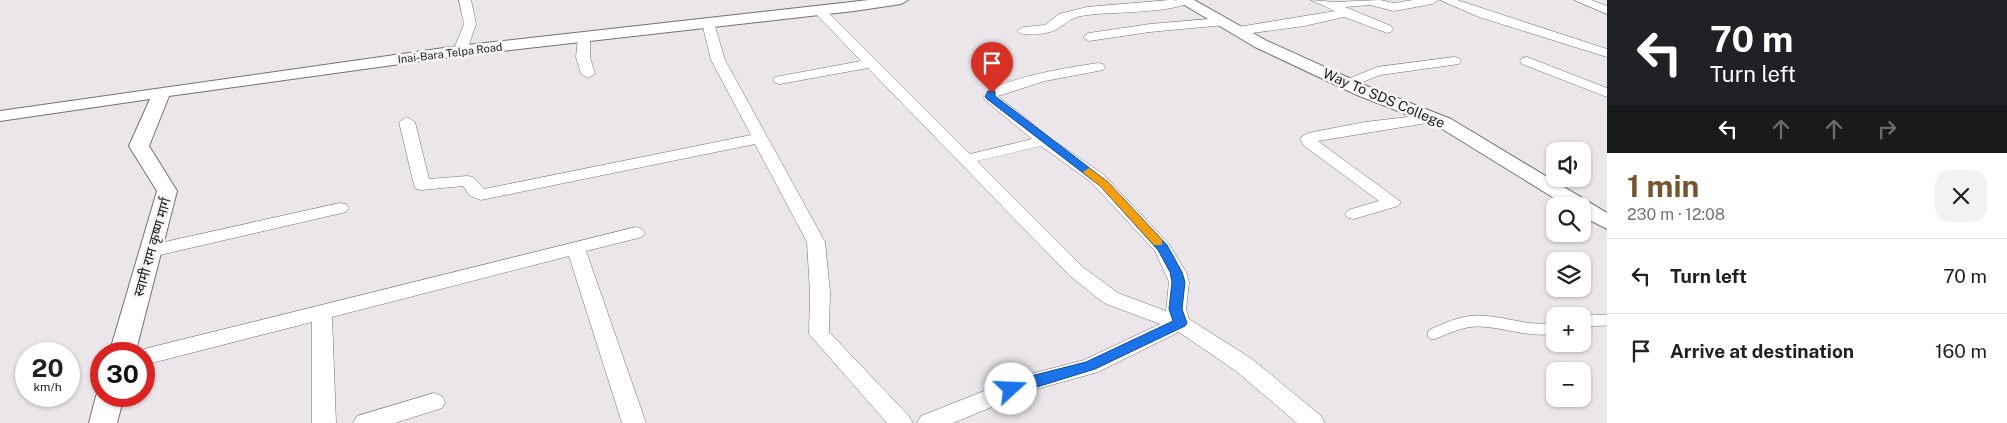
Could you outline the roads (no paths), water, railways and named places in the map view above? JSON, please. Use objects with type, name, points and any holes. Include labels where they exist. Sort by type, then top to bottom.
[{"type":"street","points":[[460,51],[470,24],[464,0]]},
{"type":"street","name":"Inai-Bara Telpa Road","points":[[0,116],[460,51],[820,11],[868,2],[901,0]]},
{"type":"street","points":[[1023,31],[1049,28],[1063,17],[1087,11],[1148,7],[1184,0]]},
{"type":"street","name":"Way To SDS College","points":[[1184,0],[1261,44],[1348,84],[1434,118],[1464,133],[1566,197]]},
{"type":"street","points":[[1317,0],[1387,29]]},
{"type":"street","points":[[1340,9],[1338,4],[1366,1],[1394,7],[1432,0]]},
{"type":"street","points":[[1446,0],[1483,14],[1607,53]]},
{"type":"street","points":[[1580,0],[1607,10]]},
{"type":"street","points":[[1238,31],[1285,23],[1319,20],[1340,9]]},
{"type":"street","points":[[820,11],[1077,272],[1094,286],[1124,304],[1180,323],[1244,365],[1312,423]]},
{"type":"street","points":[[1089,36],[1150,28],[1221,22]]},
{"type":"street","points":[[708,23],[718,60],[816,242],[820,292],[819,334],[901,423]]},
{"type":"street","points":[[584,36],[583,57],[588,74]]},
{"type":"street","points":[[1527,60],[1607,94]]},
{"type":"street","points":[[1348,84],[1377,71],[1454,62]]},
{"type":"street","points":[[780,80],[872,63]]},
{"type":"street","points":[[1098,67],[1043,77],[990,95],[992,99],[1044,140],[1097,178],[1162,248],[1176,272],[1179,282],[1176,309],[1180,323]]},
{"type":"street","name":"स्वामी राम कृष्ण मार्ग","points":[[125,342],[167,192],[139,146],[162,92]]},
{"type":"street","points":[[1354,214],[1392,202],[1309,142],[1308,138],[1356,128],[1434,118]]},
{"type":"street","points":[[407,122],[422,185],[467,181],[481,195],[760,138]]},
{"type":"street","points":[[967,159],[1044,140]]},
{"type":"street","points":[[151,251],[340,208]]},
{"type":"street","name":"Way To SDS College","points":[[1591,212],[1607,222]]},
{"type":"street","points":[[155,354],[636,233]]},
{"type":"street","points":[[576,249],[634,423]]},
{"type":"street","points":[[322,312],[324,423]]},
{"type":"street","points":[[930,423],[1027,382],[1090,366],[1180,323]]},
{"type":"street","points":[[365,423],[434,402]]},
{"type":"street","points":[[103,423],[107,407]]},
{"type":"lane","points":[[1591,321],[1607,320]]},
{"type":"lane","points":[[1432,334],[1470,321],[1490,322],[1535,331],[1546,329]]}]
